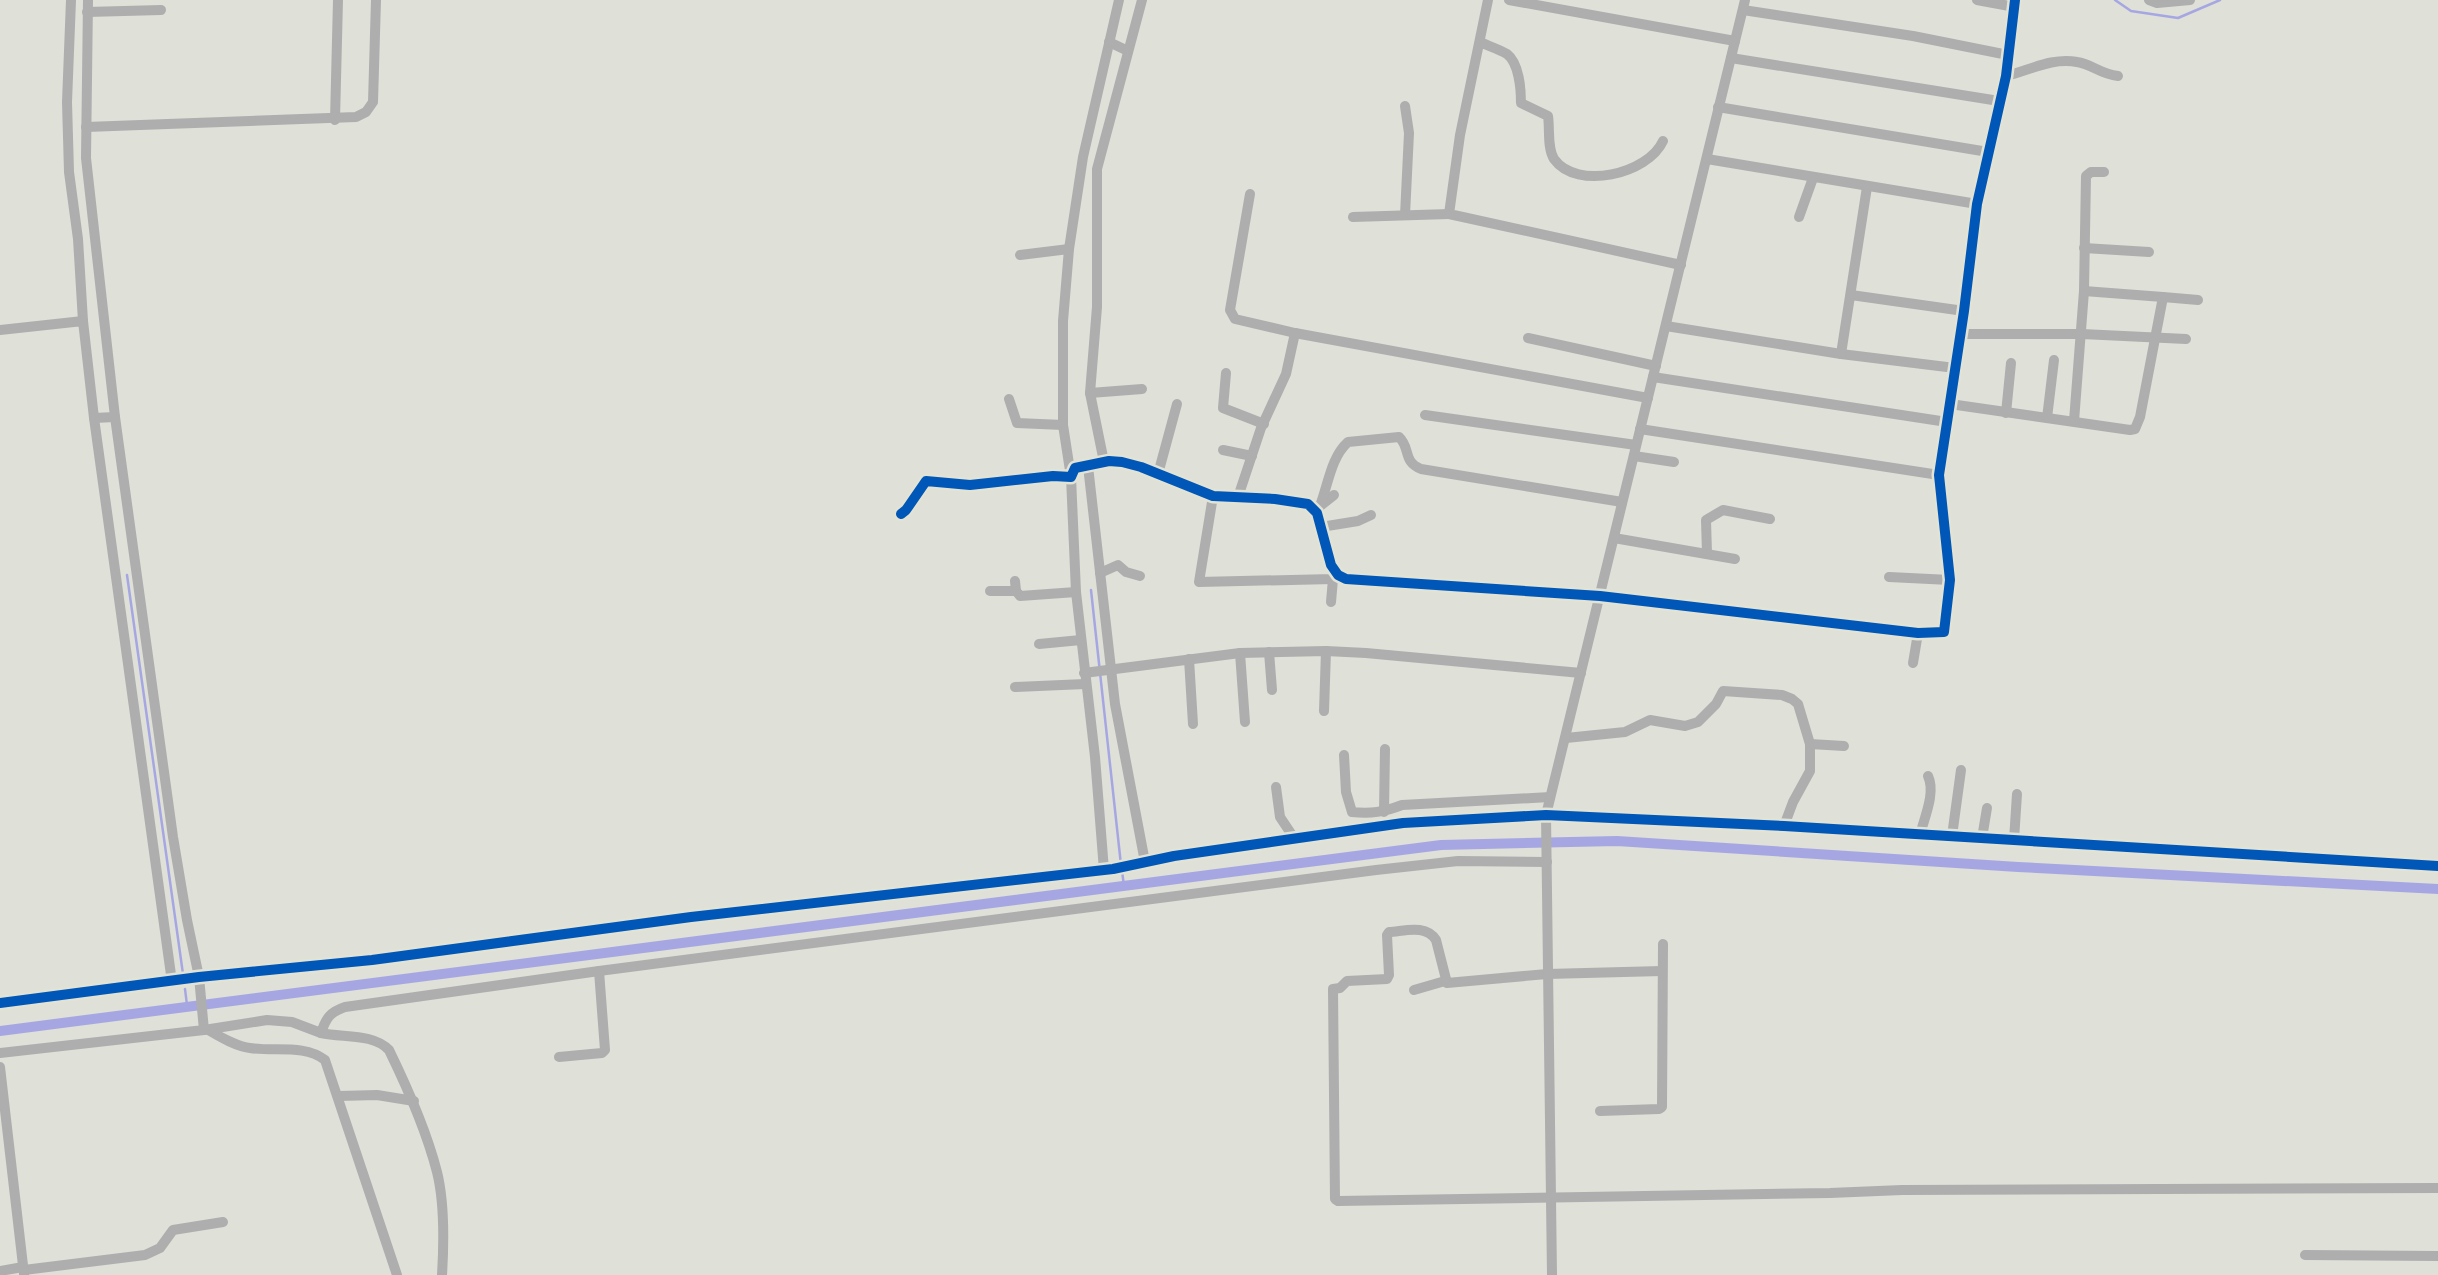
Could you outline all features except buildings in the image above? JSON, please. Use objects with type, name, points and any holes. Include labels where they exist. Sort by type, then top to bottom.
[{"type":"street","points":[[71,0],[76,69],[86,127],[104,417],[125,564],[206,1027]]},
{"type":"street","points":[[88,0],[88,12],[67,102],[69,173],[78,239],[83,321],[104,417],[125,564],[172,982]]},
{"type":"street","points":[[335,120],[338,0]]},
{"type":"street","points":[[86,127],[335,120],[356,117],[366,112],[373,102],[376,0]]},
{"type":"street","points":[[1118,0],[1083,157],[1069,249],[1063,321],[1063,425],[1080,470],[1100,573],[1108,669],[1145,862]]},
{"type":"street","points":[[1104,463],[1090,393],[1097,307],[1097,169],[1142,0]]},
{"type":"street","points":[[1449,214],[1460,135],[1488,0]]},
{"type":"street","points":[[1509,0],[1735,41]]},
{"type":"street","points":[[1213,496],[1199,582],[1336,577],[1600,596],[1918,633],[1944,632],[1950,580],[1939,475],[1961,334],[1977,204],[2006,76],[2015,3],[1977,0]]},
{"type":"street","points":[[2149,0],[2157,3],[2190,0]]},
{"type":"street","points":[[1552,1275],[1546,820],[1744,5],[2008,55]]},
{"type":"street","points":[[88,12],[161,10]]},
{"type":"street","points":[[1109,42],[1128,51]]},
{"type":"street","points":[[1480,42],[1506,54],[1512,60],[1521,88],[1521,103],[1548,116],[1552,156],[1562,169],[1583,176],[1614,174],[1651,159],[1659,151],[1663,141]]},
{"type":"street","points":[[1731,58],[1999,101]]},
{"type":"street","points":[[2006,76],[2067,61],[2078,62],[2106,75],[2118,76]]},
{"type":"street","points":[[1405,106],[1409,133],[1405,215]]},
{"type":"street","points":[[1718,107],[1988,152]]},
{"type":"street","points":[[1707,159],[1977,204]]},
{"type":"street","points":[[2074,421],[2082,334],[2086,176],[2091,172],[2104,172]]},
{"type":"street","points":[[1799,216],[1813,178]]},
{"type":"street","points":[[1841,354],[1867,187]]},
{"type":"street","points":[[1250,194],[1231,315],[1235,319],[1295,333],[1648,398]]},
{"type":"street","points":[[1353,216],[1449,214],[1681,265]]},
{"type":"street","points":[[2084,248],[2149,252]]},
{"type":"street","points":[[1020,255],[1069,249]]},
{"type":"street","points":[[2084,291],[2198,300]]},
{"type":"street","points":[[1851,295],[1964,311]]},
{"type":"street","points":[[1950,404],[2135,429],[2157,338],[2163,297]]},
{"type":"street","points":[[0,330],[83,321]]},
{"type":"street","points":[[1665,326],[1841,354],[1955,368]]},
{"type":"street","points":[[1238,497],[1264,424],[1286,374],[1295,333]]},
{"type":"street","points":[[1961,334],[2082,334],[2186,339]]},
{"type":"street","points":[[1528,338],[1655,371],[1947,422]]},
{"type":"street","points":[[2047,418],[2054,360]]},
{"type":"street","points":[[2006,412],[2011,363]]},
{"type":"street","points":[[1226,373],[1223,408],[1264,424]]},
{"type":"street","points":[[1090,393],[1142,389]]},
{"type":"street","points":[[1009,398],[1017,423],[1063,425]]},
{"type":"street","points":[[1158,474],[1177,404]]},
{"type":"street","points":[[1425,415],[1635,451],[1674,462]]},
{"type":"street","points":[[1640,429],[1939,475]]},
{"type":"street","points":[[1331,602],[1336,577],[1318,509],[1333,462],[1348,442],[1399,437],[1405,444],[1409,460],[1421,468],[1622,502]]},
{"type":"street","points":[[1223,450],[1252,456]]},
{"type":"street","points":[[901,514],[924,483],[930,480],[970,485],[1053,476],[1104,463],[1122,462],[1213,496],[1301,502],[1318,509]]},
{"type":"street","points":[[1080,470],[1076,592],[1109,869]]},
{"type":"street","points":[[1318,509],[1334,495]]},
{"type":"street","points":[[1707,554],[1706,520],[1723,510],[1770,519]]},
{"type":"street","points":[[1321,527],[1358,522],[1371,515]]},
{"type":"street","points":[[1614,538],[1735,559]]},
{"type":"street","points":[[1100,573],[1118,565],[1126,572],[1140,576]]},
{"type":"street","points":[[1889,577],[1950,580]]},
{"type":"street","points":[[990,591],[1015,586],[1020,596],[1076,592]]},
{"type":"street","points":[[1913,663],[1918,633]]},
{"type":"street","points":[[1039,644],[1081,640]]},
{"type":"street","points":[[1015,687],[1086,676],[1108,669],[1269,652],[1326,651],[1581,673]]},
{"type":"street","points":[[1324,711],[1326,651]]},
{"type":"street","points":[[1269,652],[1272,690]]},
{"type":"street","points":[[1240,653],[1245,722]]},
{"type":"street","points":[[1189,659],[1193,724]]},
{"type":"street","points":[[1566,738],[1625,732],[1650,720],[1685,726],[1698,722],[1716,704],[1723,691],[1782,695],[1792,699],[1798,704],[1810,744],[1810,771],[1793,802],[1784,826]]},
{"type":"street","points":[[1810,744],[1844,746]]},
{"type":"street","points":[[1384,812],[1385,749]]},
{"type":"street","points":[[1344,755],[1346,792],[1352,812],[1384,812],[1402,805],[1550,797]]},
{"type":"street","points":[[1952,836],[1961,770]]},
{"type":"street","points":[[1920,835],[1930,796],[1931,782],[1928,776]]},
{"type":"street","points":[[1276,786],[1280,817],[1294,838]]},
{"type":"street","points":[[2014,840],[2017,793]]},
{"type":"street","points":[[1402,805],[1403,823]]},
{"type":"street","points":[[1982,838],[1987,807]]},
{"type":"street","points":[[0,1003],[372,960],[691,917],[1109,869],[1403,823],[1546,820],[1784,826],[2438,866]]},
{"type":"street","points":[[321,1033],[326,1018],[345,1007],[599,971],[1376,870],[1458,861],[1546,859]]},
{"type":"street","points":[[1445,982],[1436,940],[1432,934],[1424,930],[1389,932],[1387,979],[1347,981],[1340,988],[1333,989],[1335,1199],[1916,1190],[2438,1188]]},
{"type":"street","points":[[1600,1111],[1662,1107],[1663,944]]},
{"type":"street","points":[[559,1057],[605,1051],[599,971]]},
{"type":"street","points":[[1414,990],[1445,982],[1447,984],[1547,974],[1662,971]]},
{"type":"street","points":[[0,1053],[267,1020],[292,1022],[338,1037],[372,1039],[384,1045],[414,1101],[437,1172],[442,1275]]},
{"type":"street","points":[[206,1027],[248,1048],[316,1053],[325,1060],[397,1275]]},
{"type":"street","points":[[0,1067],[24,1271]]},
{"type":"street","points":[[339,1096],[377,1095],[414,1101]]},
{"type":"street","points":[[0,1270],[24,1271],[145,1255],[160,1248],[173,1230],[223,1222]]},
{"type":"street","points":[[2305,1255],[2438,1256]]},
{"type":"waterway","points":[[2115,0],[2131,11],[2178,18],[2220,0]]},
{"type":"waterway","points":[[127,575],[183,974]]},
{"type":"waterway","points":[[1091,590],[1121,865]]},
{"type":"waterway","points":[[0,1031],[1441,845],[1617,841],[2018,867],[2438,889]]},
{"type":"waterway","points":[[1122,871],[1124,886]]},
{"type":"waterway","points":[[185,989],[187,1005]]},
{"type":"cycle path","points":[[901,514],[926,481],[970,485],[1053,476],[1071,477],[1075,468],[1109,461],[1122,462],[1213,496],[1275,499],[1308,504],[1317,513],[1331,565],[1338,575],[1346,579],[1600,596],[1918,633],[1944,632],[1950,580],[1939,475],[1977,204],[2006,76],[2015,0]]},
{"type":"cycle path","points":[[0,1003],[199,977],[372,960],[691,917],[1113,869],[1174,856],[1403,823],[1546,815],[1784,826],[2438,866]]}]
